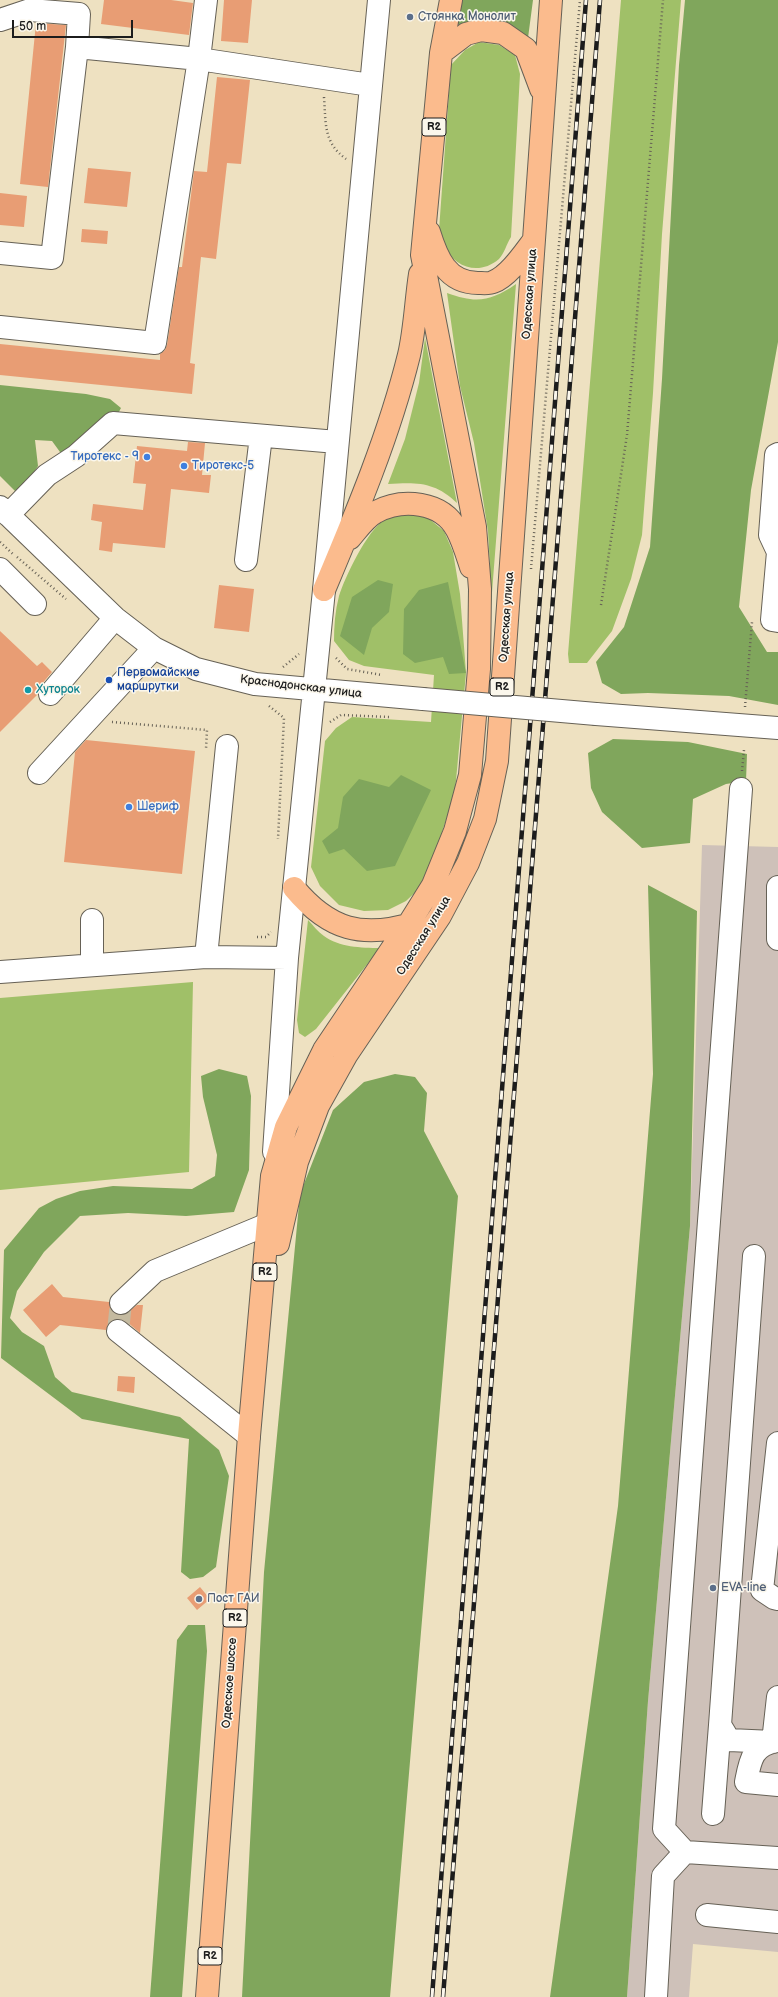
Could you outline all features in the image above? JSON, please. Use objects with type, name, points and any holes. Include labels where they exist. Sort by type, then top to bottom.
[{"type":"main road","name":"Одесская улица","points":[[261,1321],[272,1176],[286,1127],[324,1050],[408,925],[436,878],[455,831],[470,775],[479,669],[480,589],[476,527],[422,255],[440,53],[451,0]]},
{"type":"main road","name":"Одесская улица","points":[[261,1321],[297,1162],[318,1106],[347,1054],[440,916],[468,863],[485,819],[497,761],[551,0]]},
{"type":"main road","points":[[440,53],[466,34],[481,30],[503,33],[526,48],[544,96]]},
{"type":"main road","points":[[425,220],[437,257],[448,272],[468,283],[493,283],[515,265],[534,240]]},
{"type":"main road","points":[[324,590],[343,545],[392,416],[410,353],[422,255]]},
{"type":"main road","points":[[343,545],[375,512],[402,503],[425,504],[443,514],[457,529],[480,589]]},
{"type":"main road","points":[[294,888],[308,904],[321,915],[348,928],[367,931],[386,931],[440,916]]},
{"type":"main road","name":"Одесское шоссе","points":[[207,1997],[249,1436],[261,1321]]},
{"type":"street","points":[[0,327],[155,343],[199,59],[206,0]]},
{"type":"street","name":"Одесская улица","points":[[272,1176],[287,958],[324,590],[379,0]]},
{"type":"street","points":[[0,20],[30,10],[78,14],[77,47],[52,258],[0,253]]},
{"type":"street","points":[[77,47],[199,59],[370,86]]},
{"type":"street","points":[[4,511],[47,475],[76,456],[113,423],[337,442]]},
{"type":"street","points":[[246,560],[261,436]]},
{"type":"street","points":[[775,620],[778,552],[770,535],[776,455],[778,454]]},
{"type":"street","name":"Краснодонская улица","points":[[4,511],[115,618],[154,648],[196,669],[255,684],[313,690],[778,728]]},
{"type":"street","points":[[0,570],[35,604]]},
{"type":"street","points":[[50,694],[115,618]]},
{"type":"street","points":[[39,772],[154,648]]},
{"type":"street","points":[[206,957],[227,746]]},
{"type":"street","points":[[741,789],[664,1829],[686,1852],[778,1858]]},
{"type":"street","points":[[778,887],[778,939]]},
{"type":"street","points":[[92,920],[92,965]]},
{"type":"street","points":[[0,972],[206,957],[287,958]]},
{"type":"street","points":[[121,1303],[155,1271],[268,1224]]},
{"type":"street","points":[[713,1814],[754,1256]]},
{"type":"street","points":[[118,1331],[249,1436]]},
{"type":"street","points":[[777,1456],[772,1550],[762,1590],[778,1599]]},
{"type":"street","points":[[775,1741],[778,1697]]},
{"type":"street","points":[[720,1725],[729,1740],[775,1741]]},
{"type":"street","points":[[775,1741],[760,1747],[751,1757],[746,1782],[778,1785]]},
{"type":"street","points":[[656,1997],[663,1876],[686,1852]]},
{"type":"street","points":[[707,1915],[778,1922]]},
{"type":"path","points":[[531,574],[580,0]]},
{"type":"path","points":[[601,605],[627,435],[663,0]]},
{"type":"path","points":[[323,78],[327,134],[336,152],[362,172]]},
{"type":"path","points":[[744,709],[753,618],[775,620]]},
{"type":"path","points":[[336,658],[347,669]]},
{"type":"path","points":[[272,706],[284,718]]},
{"type":"path","points":[[328,724],[341,715],[395,717]]},
{"type":"shaded area","points":[[702,845],[778,847],[778,1952],[693,1944],[689,1997],[627,1997],[648,1701],[690,1226]]},
{"type":"green space","points":[[461,0],[533,0],[528,38],[477,21],[455,25]]},
{"type":"green space","points":[[621,0],[681,0],[662,234],[653,393],[642,535],[631,579],[612,631],[587,663],[569,663],[568,654]]},
{"type":"green space","points":[[685,0],[778,0],[778,342],[751,490],[739,607],[767,652],[778,652],[778,705],[729,696],[648,693],[621,694],[602,683],[596,662],[624,627],[650,547],[662,379],[679,65]]},
{"type":"green space","points":[[479,42],[499,45],[515,55],[520,74],[511,237],[499,259],[484,267],[476,268],[461,264],[448,253],[441,240],[439,230],[451,65],[465,50]]},
{"type":"green space","points":[[516,284],[489,631],[490,566],[488,531],[474,443],[460,386],[447,293],[467,299],[483,299],[499,294]]},
{"type":"green space","points":[[425,338],[457,503],[441,491],[426,485],[408,483],[388,484],[405,439],[419,383]]},
{"type":"green space","points":[[0,385],[86,394],[110,399],[121,408],[113,423],[76,456],[60,452],[52,441],[35,440],[38,466],[19,495],[0,476]]},
{"type":"green space","points":[[408,514],[427,517],[444,531],[453,552],[460,594],[466,673],[455,791],[435,855],[423,885],[406,901],[388,910],[364,911],[339,905],[320,886],[311,867],[325,741],[336,728],[352,717],[431,722],[434,675],[364,666],[349,660],[334,641],[335,618],[339,596],[346,578],[357,555],[371,534],[384,520]]},
{"type":"green space","points":[[378,580],[393,584],[389,612],[372,628],[364,655],[340,636],[352,597]]},
{"type":"green space","points":[[448,582],[466,673],[449,674],[443,657],[415,663],[403,654],[404,609],[419,590]]},
{"type":"green space","points":[[613,739],[688,742],[747,754],[746,781],[726,784],[693,799],[690,843],[642,848],[602,812],[591,788],[588,753]]},
{"type":"green space","points":[[401,775],[431,790],[395,866],[367,871],[344,849],[329,854],[322,841],[338,828],[343,797],[359,779],[389,787]]},
{"type":"green space","points":[[648,885],[697,911],[690,1226],[648,1701],[627,1997],[550,1997],[618,1506],[653,1074]]},
{"type":"green space","points":[[308,920],[322,934],[336,943],[358,947],[380,948],[316,1029],[305,1037],[299,1033],[297,1020]]},
{"type":"green space","points":[[193,982],[189,1172],[0,1190],[0,998]]},
{"type":"green space","points":[[219,1069],[247,1076],[251,1096],[249,1170],[234,1212],[186,1216],[128,1213],[80,1216],[44,1252],[17,1291],[10,1318],[22,1332],[44,1346],[55,1377],[72,1392],[180,1417],[219,1450],[229,1476],[216,1567],[203,1577],[190,1579],[181,1572],[189,1439],[82,1419],[1,1358],[4,1250],[39,1208],[56,1199],[80,1191],[113,1186],[192,1189],[215,1176],[217,1155],[203,1097],[201,1076]]},
{"type":"green space","points":[[395,1074],[415,1077],[427,1093],[424,1131],[458,1196],[390,1997],[242,1997],[264,1572],[300,1194],[333,1110],[364,1082]]},
{"type":"green space","points":[[188,1625],[205,1625],[207,1651],[182,1997],[150,1997],[177,1640]]},
{"type":"building","points":[[104,0],[171,0],[193,3],[189,35],[101,24]]},
{"type":"building","points":[[224,0],[252,0],[248,43],[221,41]]},
{"type":"building","points":[[36,23],[66,25],[48,187],[20,184]]},
{"type":"building","points":[[217,77],[250,80],[241,164],[227,163],[216,259],[201,257],[190,363],[195,364],[192,394],[0,375],[0,344],[160,360],[160,354],[165,350],[167,345],[179,267],[182,267],[194,171],[207,172]]},
{"type":"building","points":[[88,168],[131,172],[127,207],[84,203]]},
{"type":"building","points":[[0,193],[27,196],[24,227],[0,225]]},
{"type":"building","points":[[82,229],[108,231],[107,244],[81,242]]},
{"type":"building","points":[[188,442],[205,443],[202,475],[211,475],[209,493],[171,489],[165,548],[113,543],[112,552],[99,550],[102,522],[91,520],[93,504],[143,510],[146,484],[133,483],[137,446],[187,451]]},
{"type":"building","points":[[219,585],[254,589],[249,632],[214,628]]},
{"type":"building","points":[[0,631],[37,666],[42,662],[52,672],[40,686],[38,694],[0,732]]},
{"type":"building","name":"Шериф","points":[[86,740],[195,751],[182,874],[64,862],[75,752]]},
{"type":"building","points":[[52,1284],[63,1297],[109,1302],[112,1311],[118,1315],[124,1315],[137,1305],[143,1305],[140,1333],[126,1321],[120,1319],[113,1320],[109,1323],[106,1330],[60,1325],[46,1337],[23,1310]]},
{"type":"building","points":[[118,1376],[135,1377],[134,1393],[117,1391]]},
{"type":"building","name":"Пост ГАИ","points":[[200,1587],[210,1599],[197,1610],[187,1598]]},
{"type":"tunnel","points":[[118,1331],[121,1303]]},
{"type":"railway","points":[[432,1997],[586,0]]},
{"type":"railway","points":[[443,1997],[600,0]]},
{"type":"place","name":"Стоянка Монолит","points":[[410,17]]},
{"type":"place","name":"Тиротекс - 9","points":[[147,457]]},
{"type":"place","name":"Тиротекс-5","points":[[184,466]]},
{"type":"place","name":"Первомайские маршрутки","points":[[109,680]]},
{"type":"place","name":"Хуторок","points":[[28,690]]},
{"type":"place","name":"Шериф","points":[[129,807]]},
{"type":"place","name":"EVA-line","points":[[713,1588]]},
{"type":"place","name":"Пост ГАИ","points":[[199,1599]]}]
